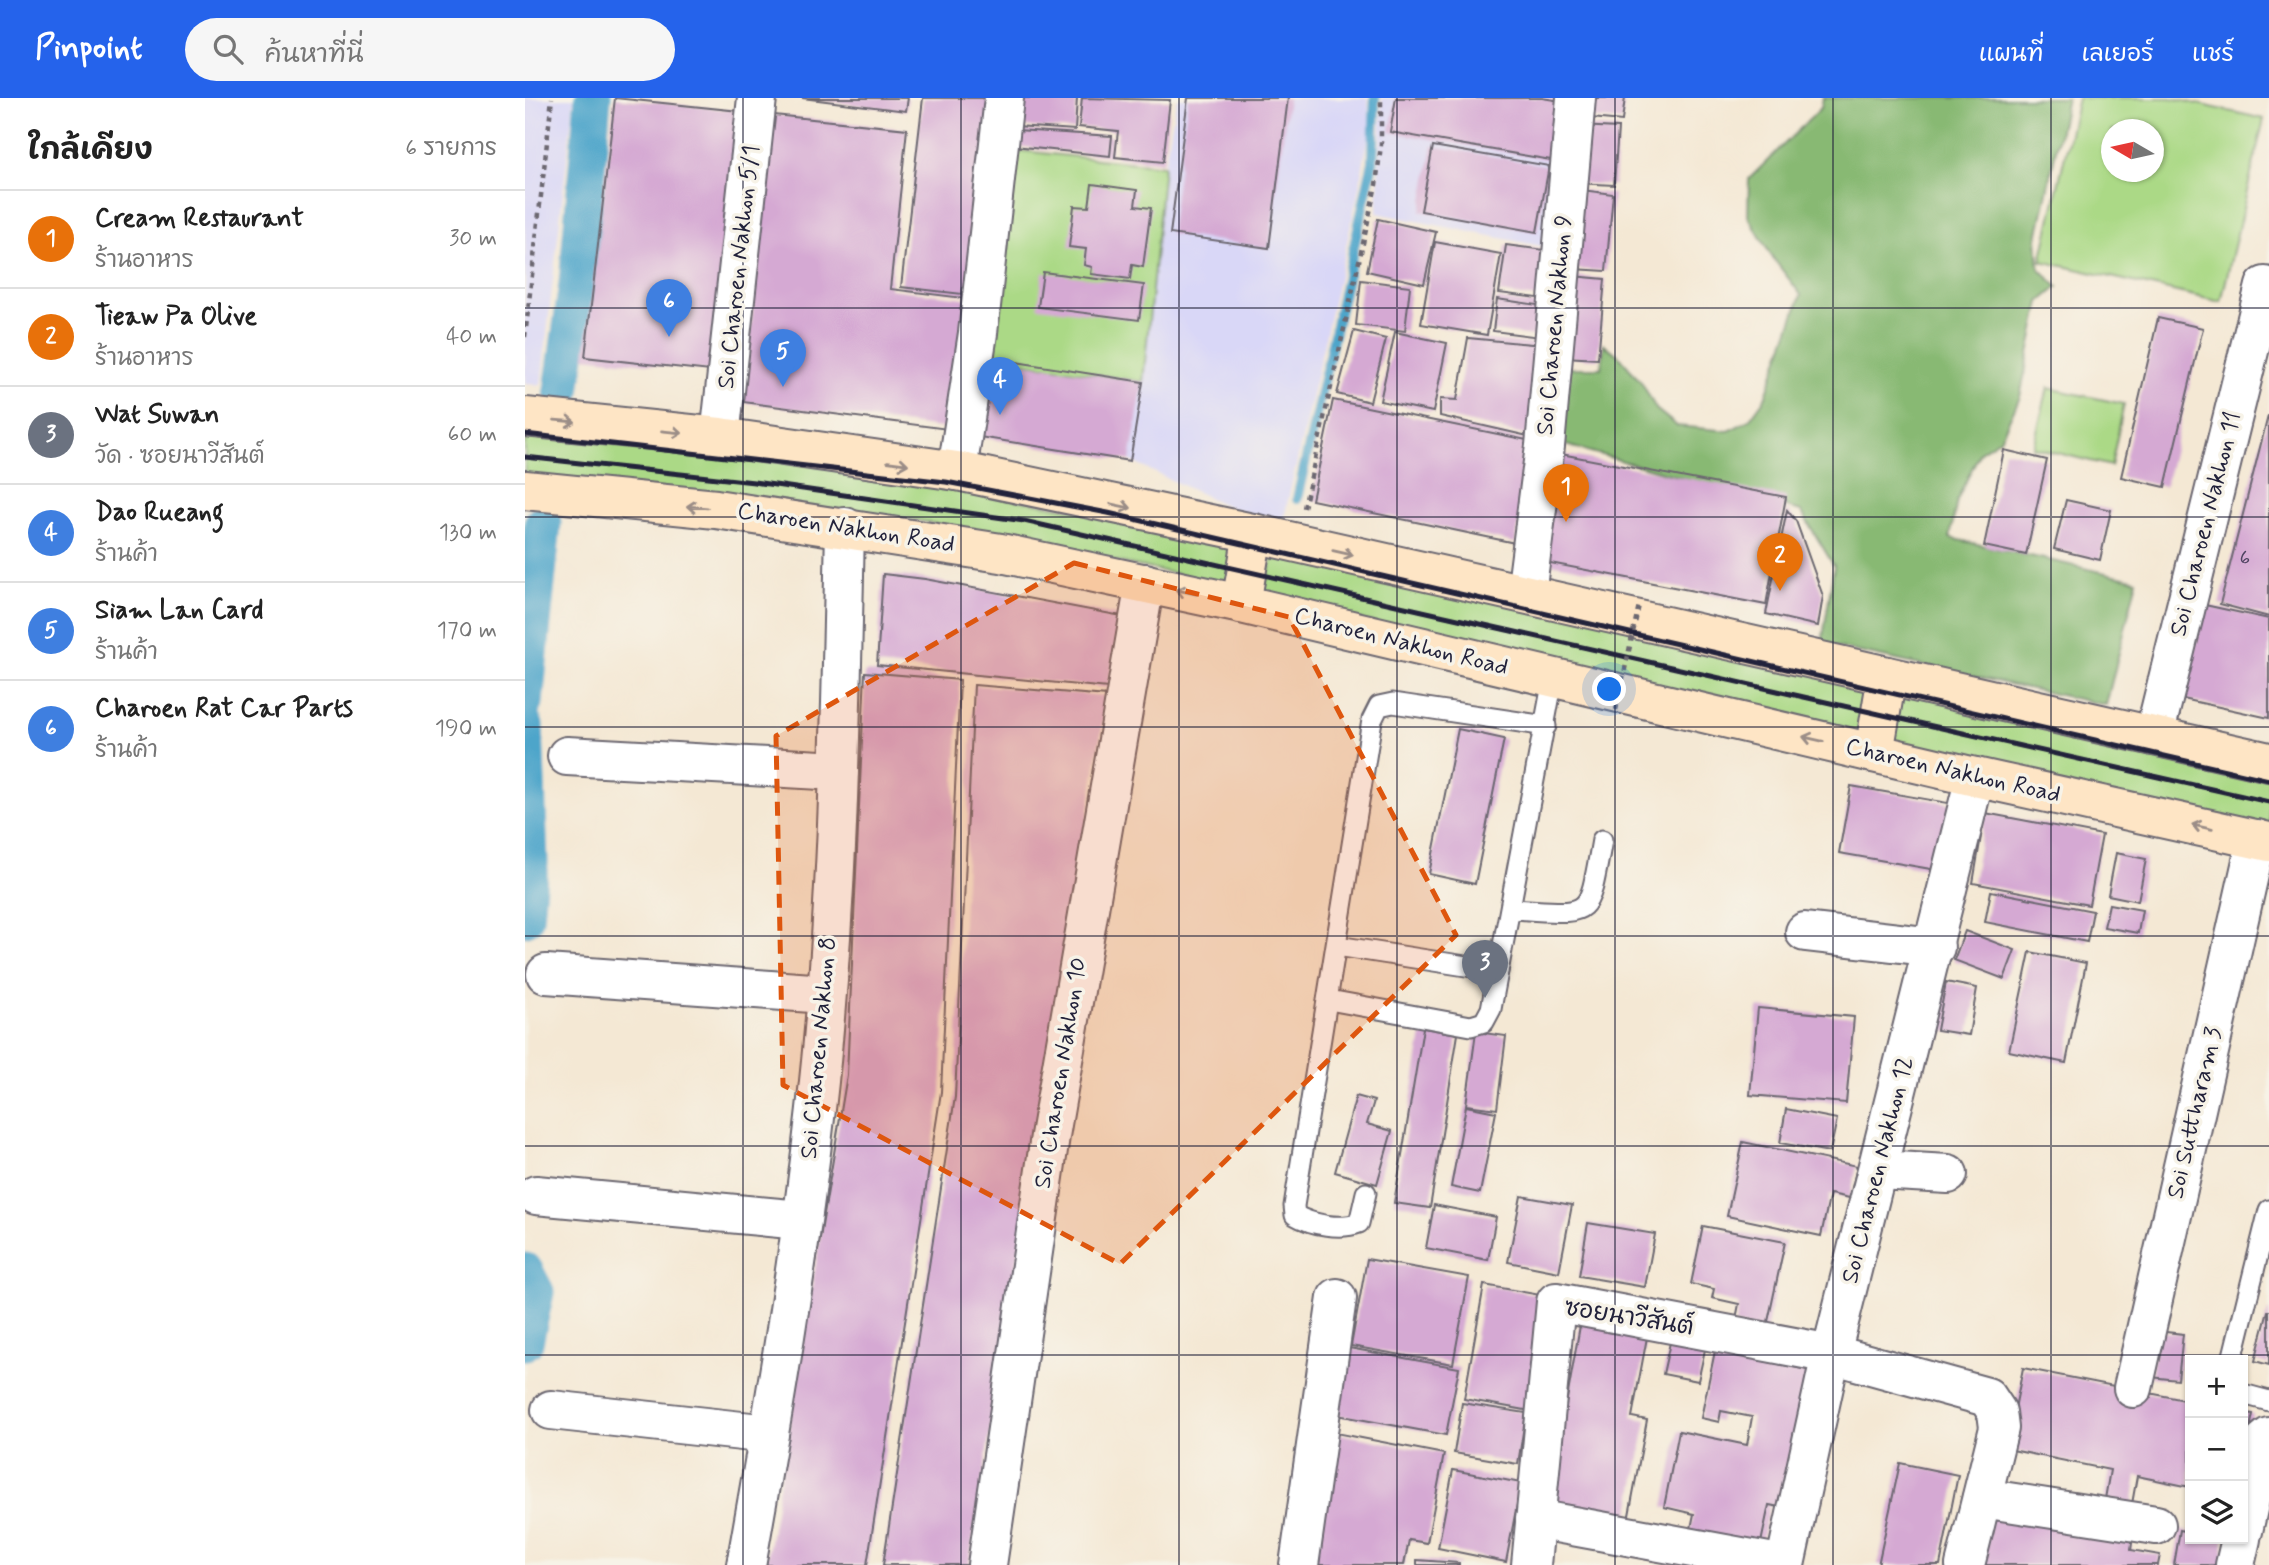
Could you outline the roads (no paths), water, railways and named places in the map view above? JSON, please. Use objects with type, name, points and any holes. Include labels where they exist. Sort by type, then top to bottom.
[{"type":"main road","points":[[525,417],[720,437],[957,471],[1253,533],[2269,762]]},
{"type":"main road","name":"Charoen Nakhon Road","points":[[525,490],[716,509],[947,542],[1241,604],[1975,777],[2263,840]]},
{"type":"main road","points":[[1241,604],[1253,533]]},
{"type":"main road","points":[[1874,753],[1887,676]]},
{"type":"street","name":"Soi Charoen Nakhon 5/1","points":[[720,437],[757,98]]},
{"type":"street","points":[[957,471],[978,332],[1004,98]]},
{"type":"street","name":"Soi Charoen Nakhon 9","points":[[1526,594],[1545,446],[1576,98]]},
{"type":"street","name":"Soi Charoen Nakhon 11","points":[[2154,736],[2267,279]]},
{"type":"street","name":"Soi Charoen Nakhon 8","points":[[746,1565],[769,1434],[816,1110],[839,771],[845,527]]},
{"type":"street","name":"Soi Charoen Nakhon 10","points":[[987,1565],[1050,1136],[1145,583]]},
{"type":"street","points":[[567,756],[839,771]]},
{"type":"street","name":"Soi Charoen Nakhon 12","points":[[1785,1565],[1831,1354],[1935,947],[1975,777]]},
{"type":"street","name":"Soi Suttharam 3","points":[[2133,1388],[2263,840]]},
{"type":"street","points":[[1805,932],[1935,947]]},
{"type":"street","points":[[546,974],[825,994]]},
{"type":"street","points":[[1878,1170],[1948,1174]]},
{"type":"street","points":[[536,1195],[801,1220]]},
{"type":"street","points":[[1299,1565],[1338,1298]]},
{"type":"street","name":"ซอยนาวีสันต์","points":[[1531,1565],[1556,1302],[1831,1354]]},
{"type":"street","points":[[1831,1354],[1987,1397],[1997,1412],[1999,1429],[1965,1565]]},
{"type":"street","points":[[551,1410],[769,1434]]},
{"type":"street","points":[[2248,1509],[2263,1443],[2269,1437]]},
{"type":"street","points":[[1982,1498],[2155,1525]]},
{"type":"street","points":[[1535,1519],[1785,1565]]},
{"type":"street","points":[[2235,1565],[2240,1544]]},
{"type":"lane","points":[[1329,1000],[1471,1026],[1484,1022],[1491,1009],[1553,679]]},
{"type":"lane","points":[[1366,1193],[1359,1223],[1348,1227],[1305,1220],[1295,1215],[1294,1206],[1372,720],[1380,706],[1393,703],[1546,726]]},
{"type":"lane","points":[[1511,909],[1572,912],[1584,908],[1591,899],[1602,840]]},
{"type":"lane","points":[[1337,946],[1498,971]]},
{"type":"lane","points":[[2233,1355],[2269,1210]]},
{"type":"lane","points":[[2248,1395],[2269,1401]]},
{"type":"waterway","points":[[562,391],[577,284],[593,98]]},
{"type":"waterway","points":[[1297,499],[1373,162],[1375,98]]},
{"type":"waterway","points":[[525,702],[543,523]]},
{"type":"waterway","points":[[525,726],[530,863],[525,918]]},
{"type":"waterway","points":[[525,1271],[536,1292],[525,1342]]},
{"type":"railway","points":[[525,434],[946,482],[1108,513],[2269,780]]},
{"type":"railway","points":[[525,457],[754,482],[1024,521],[2269,802]]},
{"type":"place","name":"Charoen Rat Car Parts","points":[[669,337]]},
{"type":"place","name":"Siam Lan Card","points":[[783,387]]},
{"type":"place","name":"Dao Rueang","points":[[1000,415]]},
{"type":"place","name":"Cream Restaurant","points":[[1566,522]]},
{"type":"place","name":"Tieaw Pa Olive","points":[[1780,591]]},
{"type":"place","name":"Wat Suwan","points":[[1485,998]]}]
